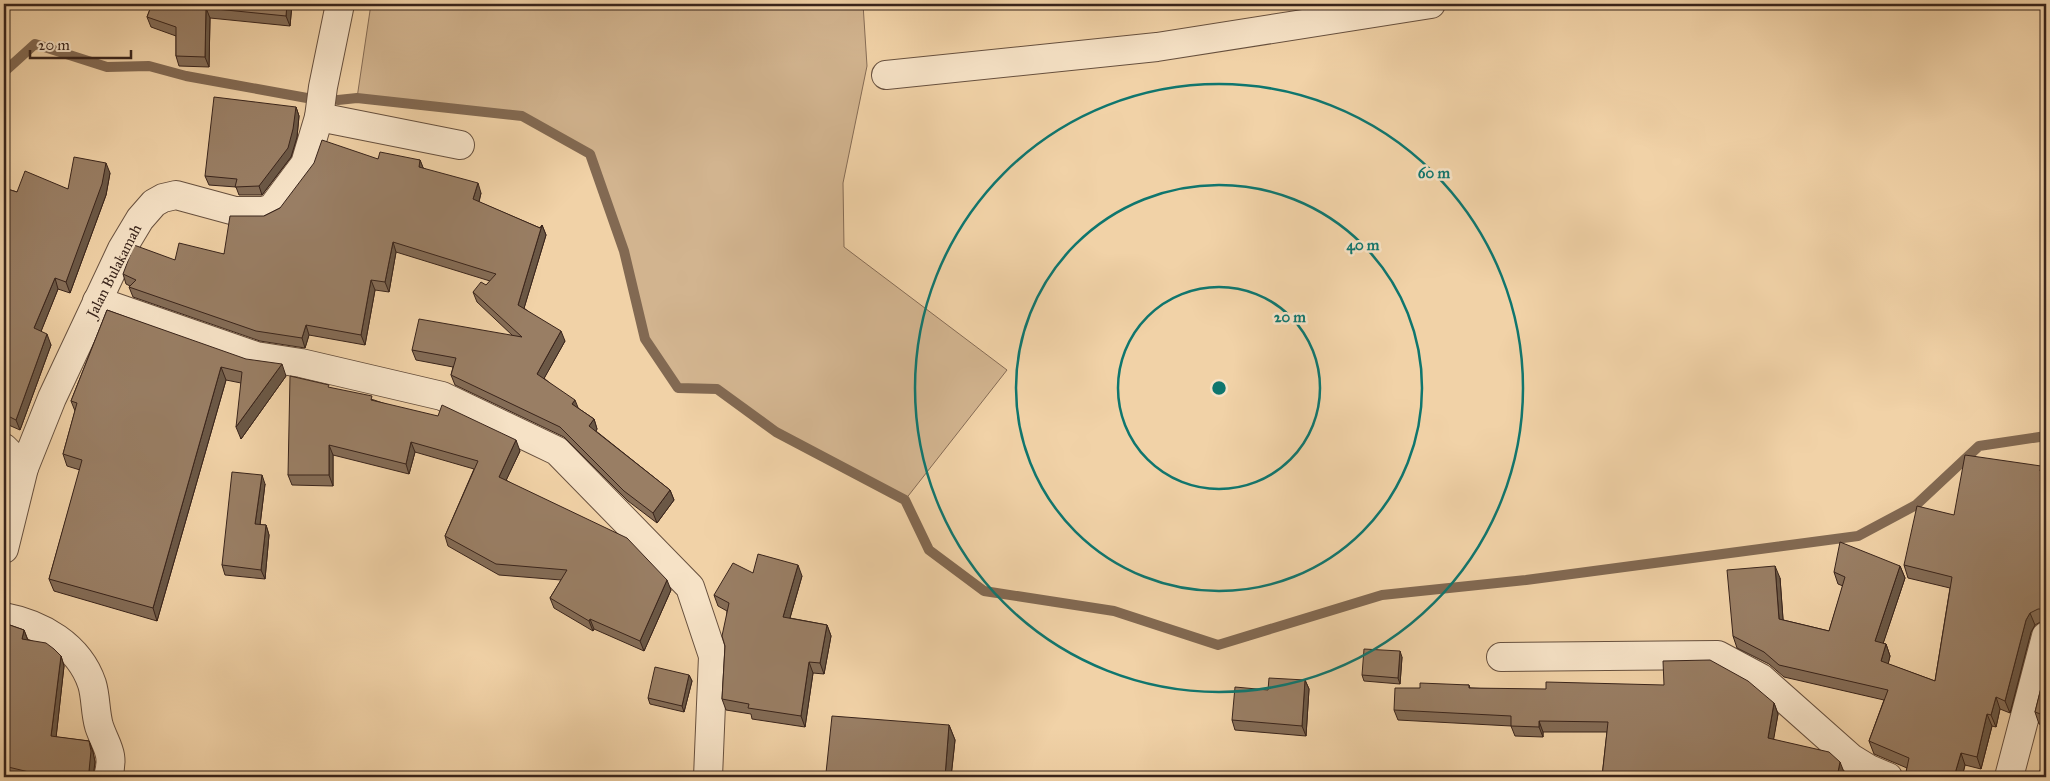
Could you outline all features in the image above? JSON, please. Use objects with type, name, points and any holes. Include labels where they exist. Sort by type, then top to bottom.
[{"type":"street","name":"Jalan Bulakamah","points":[[4,549],[24,468],[52,398],[122,249],[140,219],[154,204],[163,198],[176,195],[235,211],[263,211],[272,208],[305,164],[319,117],[323,87],[340,4]]},
{"type":"street","points":[[886,75],[1156,46],[1431,4]]},
{"type":"street","points":[[319,117],[460,145]]},
{"type":"street","points":[[97,302],[256,356],[301,362],[442,396],[557,451],[690,587],[713,656],[708,777]]},
{"type":"street","points":[[4,448],[24,468]]},
{"type":"street","points":[[4,617],[25,621],[59,638],[78,660],[92,683],[99,726],[111,752],[108,777]]},
{"type":"street","points":[[2009,777],[2046,636]]},
{"type":"street","points":[[1501,657],[1718,655],[1761,678],[1851,758],[1869,769],[1888,777]]},
{"type":"shaded area","points":[[371,4],[863,4],[867,66],[843,183],[844,247],[1007,370],[905,500],[776,432],[717,389],[678,388],[645,339],[624,251],[590,154],[522,116],[357,98]]},
{"type":"building","points":[[152,4],[287,4],[286,16],[206,8],[205,57],[176,56],[176,27],[147,17]]},
{"type":"building","points":[[214,97],[296,107],[288,148],[259,186],[235,187],[237,179],[205,176]]},
{"type":"building","points":[[322,140],[378,159],[380,152],[420,160],[419,167],[478,183],[473,199],[540,228],[542,225],[518,305],[561,331],[537,374],[575,400],[572,404],[594,419],[589,426],[670,490],[653,513],[624,491],[560,427],[451,375],[456,358],[412,350],[419,319],[522,337],[473,292],[481,282],[486,285],[496,274],[393,242],[385,282],[371,280],[361,335],[306,325],[302,338],[256,331],[129,287],[136,280],[123,274],[134,245],[175,260],[179,243],[224,254],[230,216],[264,216],[280,208],[314,163]]},
{"type":"building","points":[[74,157],[106,163],[102,184],[66,282],[55,278],[34,328],[47,334],[16,420],[4,414],[4,188],[17,192],[25,171],[68,189]]},
{"type":"building","points":[[107,310],[246,359],[282,364],[236,427],[242,372],[221,367],[153,608],[49,579],[82,460],[63,454],[77,403],[71,401]]},
{"type":"building","points":[[290,376],[329,385],[328,387],[372,396],[371,400],[438,416],[442,405],[516,440],[499,477],[627,538],[667,580],[640,641],[590,619],[589,621],[550,598],[567,570],[496,564],[445,536],[478,461],[411,442],[406,464],[329,445],[329,475],[288,475]]},
{"type":"building","points":[[1965,455],[2041,466],[2040,471],[2046,473],[2046,609],[2038,609],[2030,613],[2026,620],[2005,701],[1996,697],[1991,715],[1987,714],[1977,757],[1961,753],[1954,777],[1905,777],[1909,758],[1869,741],[1888,690],[1779,665],[1764,652],[1733,636],[1727,570],[1775,566],[1779,619],[1829,631],[1845,577],[1834,572],[1840,542],[1900,566],[1875,641],[1886,644],[1881,661],[1935,681],[1952,577],[1904,565],[1917,506],[1954,515]]},
{"type":"building","points":[[232,472],[262,475],[255,524],[266,525],[261,570],[222,565]]},
{"type":"building","points":[[758,554],[798,565],[783,617],[827,625],[820,663],[809,662],[801,716],[748,708],[749,704],[722,699],[725,646],[722,636],[729,603],[714,595],[733,563],[753,573]]},
{"type":"building","points":[[4,623],[24,630],[22,639],[46,643],[61,656],[51,736],[89,741],[91,751],[89,771],[94,777],[28,777],[29,772],[4,766]]},
{"type":"building","points":[[1364,649],[1400,651],[1398,678],[1362,675]]},
{"type":"building","points":[[1710,660],[1748,681],[1774,703],[1768,738],[1829,752],[1840,762],[1837,777],[1710,777],[1699,775],[1699,777],[1602,777],[1608,722],[1539,721],[1539,727],[1511,726],[1511,716],[1394,710],[1395,688],[1420,688],[1420,683],[1469,685],[1469,688],[1546,689],[1546,682],[1664,685],[1663,661]]},
{"type":"building","points":[[655,667],[689,675],[682,706],[648,698]]},
{"type":"building","points":[[2046,668],[2046,716],[2035,712]]},
{"type":"building","points":[[1269,678],[1305,680],[1302,726],[1232,720],[1235,687],[1268,690]]},
{"type":"building","points":[[832,716],[949,725],[945,777],[848,777],[849,775],[826,773]]},
{"type":"building","points":[[2046,752],[2046,777],[2038,777]]},
{"type":"waterway","points":[[4,72],[35,44],[107,67],[149,66],[186,76],[307,98]]},
{"type":"waterway","points":[[338,100],[357,98],[522,116],[590,154],[624,251],[645,339],[678,388],[717,389],[776,432],[905,500],[929,550],[984,591],[1114,611],[1218,645],[1382,595],[1526,580],[1858,536],[1916,505],[1979,446],[2046,436]]}]
